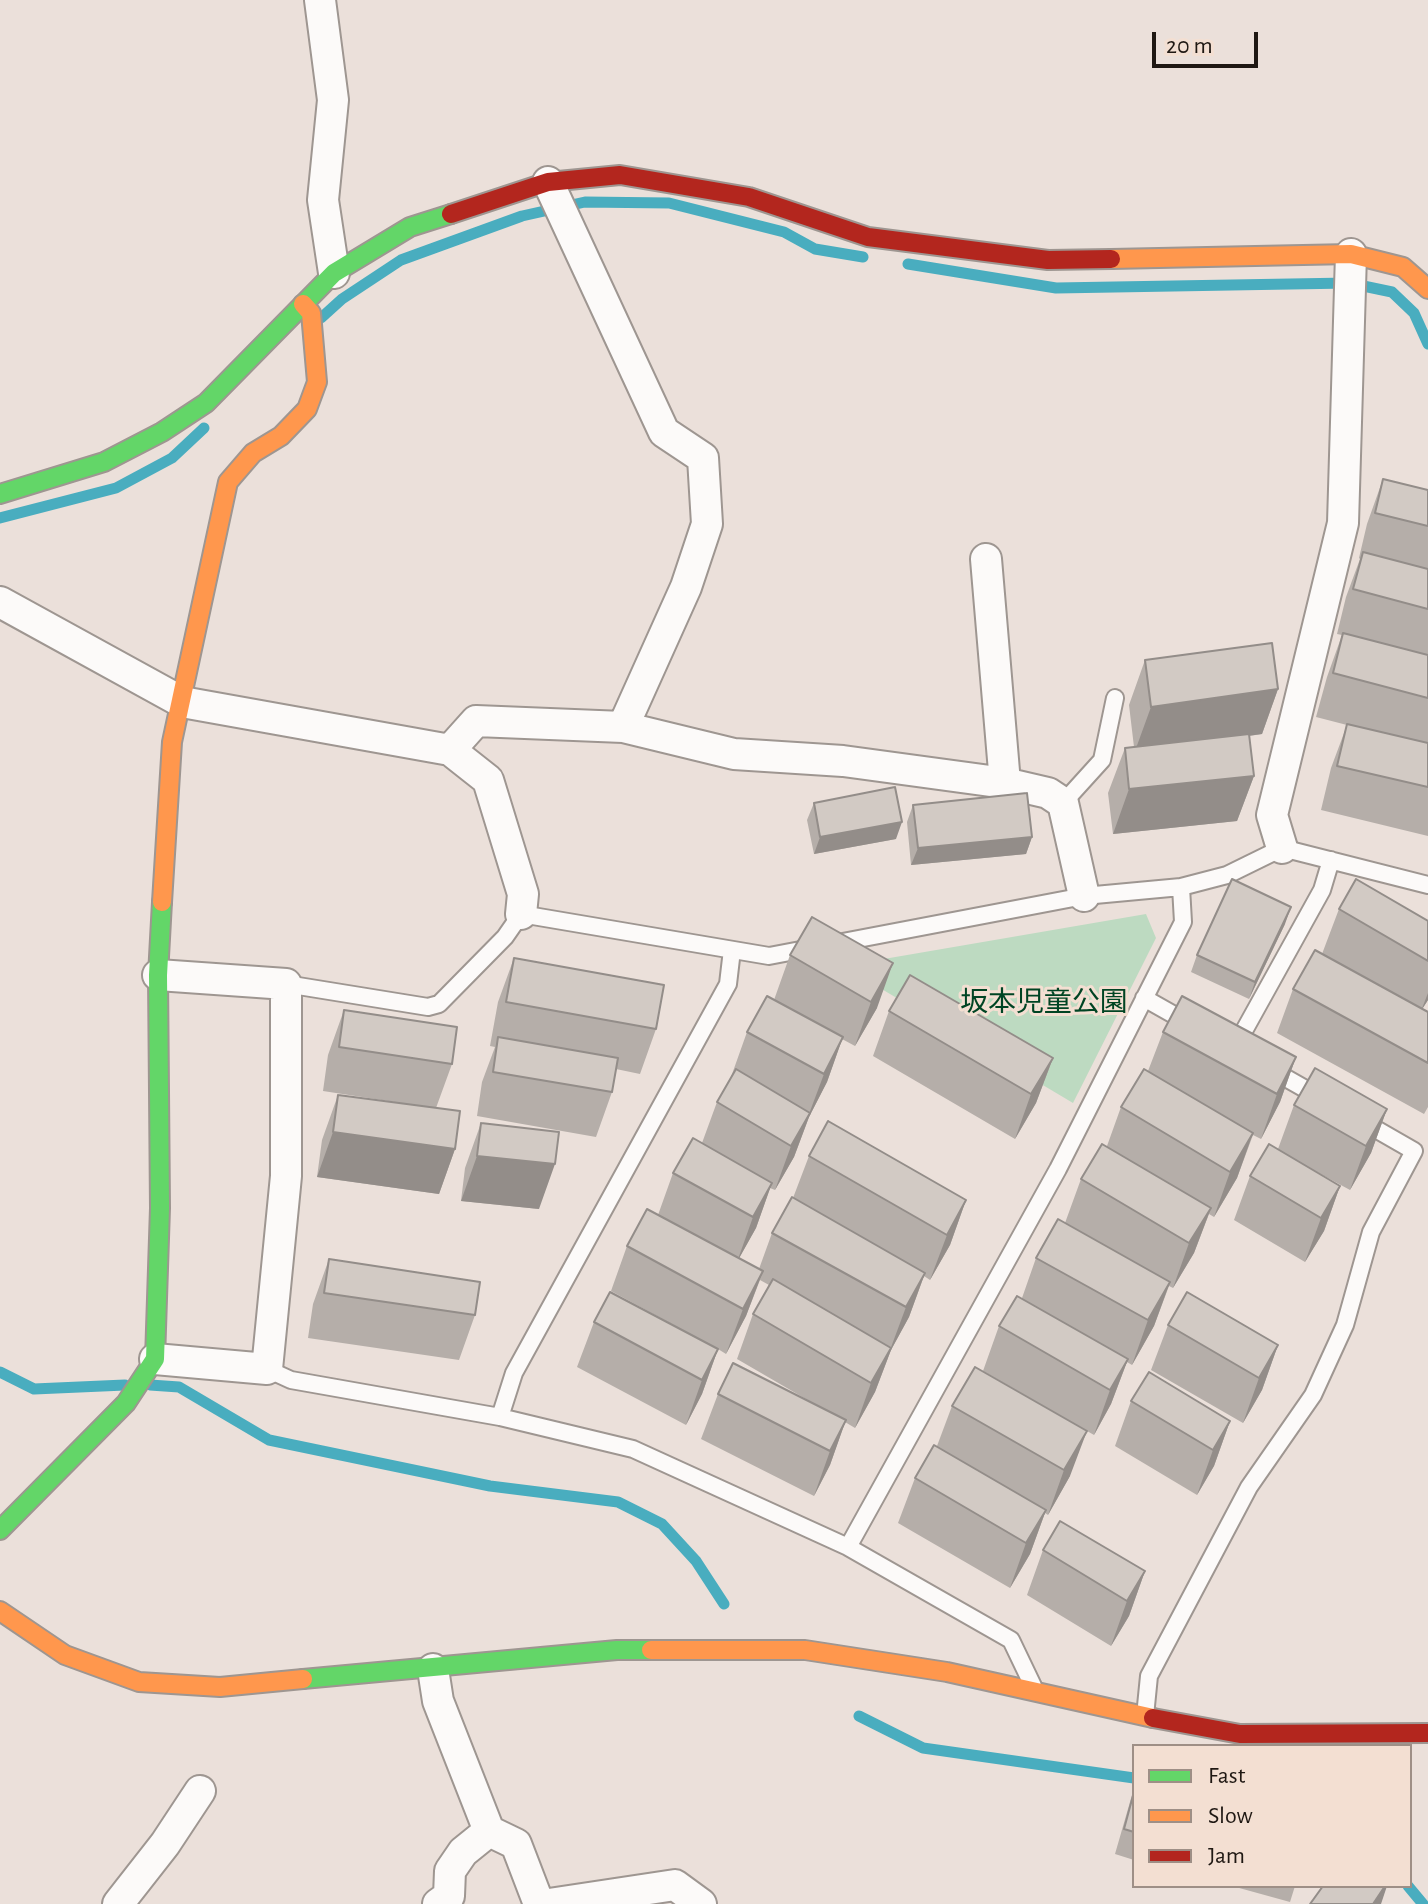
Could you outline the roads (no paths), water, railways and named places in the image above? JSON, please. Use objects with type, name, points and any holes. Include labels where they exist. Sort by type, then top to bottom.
[{"type":"street","points":[[320,0],[333,100],[323,200],[334,273]]},
{"type":"street","points":[[0,494],[104,462],[162,432],[206,403],[334,273],[410,227],[548,182],[620,175],[634,177],[749,197],[868,237],[1048,260],[1351,254],[1403,267],[1428,289]]},
{"type":"street","points":[[548,182],[664,432],[703,458],[707,524],[686,587],[623,727]]},
{"type":"street","points":[[1282,848],[1272,815],[1343,523],[1351,254]]},
{"type":"street","points":[[0,1530],[131,1394],[148,1368],[160,1208],[158,975],[172,742],[228,482],[253,453],[281,436],[307,409],[317,382],[311,313],[303,304]]},
{"type":"street","points":[[986,559],[1005,783]]},
{"type":"street","points":[[0,602],[182,702],[450,750],[488,780],[523,894],[521,914]]},
{"type":"street","points":[[450,750],[476,721],[623,727],[734,754],[843,761],[1005,783],[1048,793],[1063,803],[1084,896]]},
{"type":"street","points":[[148,1368],[267,1369],[286,1176],[286,984],[158,975]]},
{"type":"street","points":[[0,1611],[65,1655],[139,1682],[220,1687],[617,1650],[805,1650],[947,1672],[1145,1717],[1240,1734],[1428,1733]]},
{"type":"street","points":[[433,1669],[438,1701],[489,1831],[516,1844],[539,1904]]},
{"type":"street","points":[[118,1904],[200,1791]]},
{"type":"street","points":[[438,1904],[449,1896],[450,1871],[463,1852],[489,1831]]},
{"type":"street","points":[[549,1904],[675,1885],[701,1904]]},
{"type":"lane","points":[[1063,803],[1102,760],[1115,698]]},
{"type":"lane","points":[[286,984],[428,1007],[439,1004],[505,937],[521,914],[769,956],[1084,896],[1181,887],[1227,875],[1282,848],[1428,885]]},
{"type":"lane","points":[[1234,1048],[1322,890],[1331,860]]},
{"type":"lane","points":[[848,1547],[1058,1169],[1183,922],[1181,887]]},
{"type":"lane","points":[[500,1417],[514,1373],[728,984],[732,950]]},
{"type":"lane","points":[[1144,998],[1414,1151],[1371,1232],[1345,1325],[1313,1395],[1249,1487],[1149,1676],[1145,1717]]},
{"type":"lane","points":[[267,1369],[291,1380],[500,1417],[633,1449],[848,1547],[1011,1640],[1035,1691]]},
{"type":"waterway","points":[[321,318],[342,299],[401,260],[522,216],[585,202],[669,203],[784,232],[815,249],[863,257]]},
{"type":"waterway","points":[[908,264],[1056,288],[1349,283],[1392,292],[1414,313],[1428,344]]},
{"type":"waterway","points":[[0,518],[116,488],[172,458],[204,428]]},
{"type":"waterway","points":[[0,1372],[34,1389],[125,1385]]},
{"type":"waterway","points":[[150,1385],[179,1387],[269,1440],[490,1486],[618,1502],[662,1524],[696,1561],[724,1604]]},
{"type":"waterway","points":[[859,1716],[923,1748],[1132,1778]]},
{"type":"waterway","points":[[1410,1888],[1423,1904]]},
{"type":"park label","name":"坂本児童公園","points":[[1044,1003]]}]
